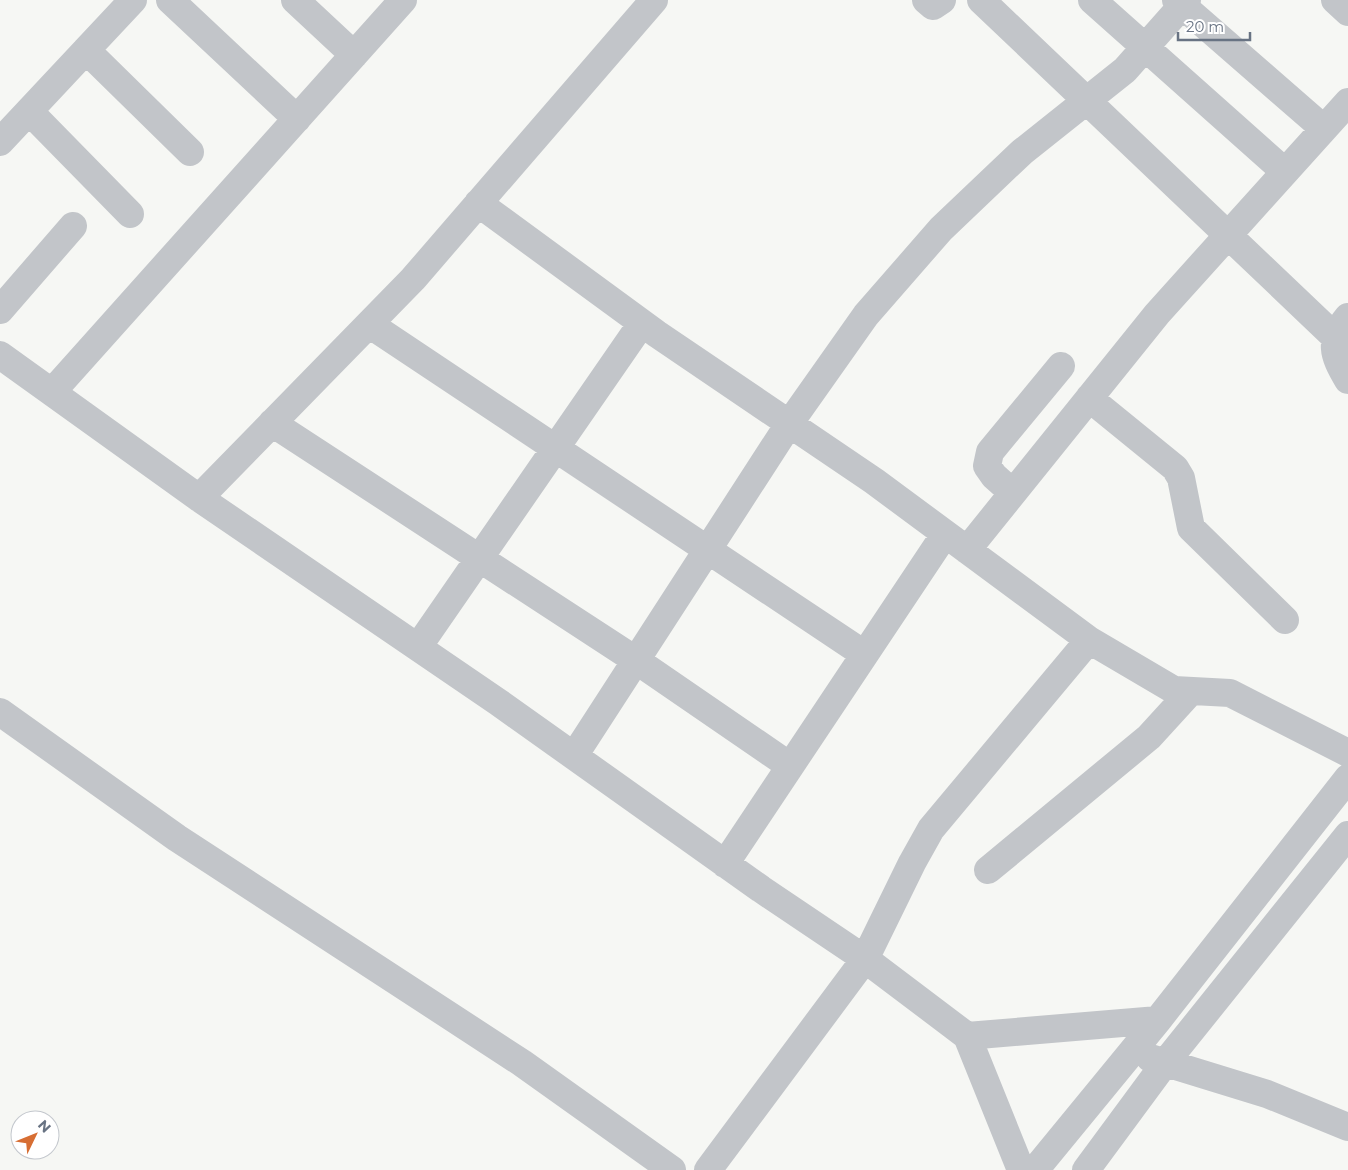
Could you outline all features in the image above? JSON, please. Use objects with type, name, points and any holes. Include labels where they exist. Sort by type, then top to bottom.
[{"type":"street","points":[[0,142],[133,0]]},
{"type":"street","points":[[170,0],[297,119]]},
{"type":"street","points":[[295,0],[354,55]]},
{"type":"street","points":[[52,392],[403,0]]},
{"type":"street","points":[[199,498],[413,279],[654,0]]},
{"type":"street","points":[[926,0],[933,6],[942,0]]},
{"type":"street","points":[[980,0],[1088,100],[1227,236],[1342,327],[1337,360],[1348,380]]},
{"type":"street","points":[[1092,0],[1284,171]]},
{"type":"street","points":[[1335,0],[1348,12]]},
{"type":"street","points":[[574,756],[789,424],[866,315],[941,229],[1022,152],[1125,70],[1181,2],[1323,128]]},
{"type":"street","points":[[86,50],[190,152]]},
{"type":"street","points":[[967,550],[1157,314],[1348,102]]},
{"type":"street","points":[[29,111],[130,214]]},
{"type":"street","points":[[478,203],[642,323],[874,481],[1089,640],[1174,690],[1230,693],[1348,753]]},
{"type":"street","points":[[0,310],[73,226]]},
{"type":"street","points":[[418,647],[642,323]]},
{"type":"street","points":[[369,324],[864,654]]},
{"type":"street","points":[[0,356],[199,498],[418,647],[725,864],[865,959],[967,1036],[1021,1170]]},
{"type":"street","points":[[1013,493],[994,476],[987,466],[990,452],[1061,366]]},
{"type":"street","points":[[1089,398],[1175,468],[1181,478],[1191,528],[1285,620]]},
{"type":"street","points":[[272,423],[637,661],[790,766]]},
{"type":"street","points":[[725,864],[945,534]]},
{"type":"street","points":[[708,1170],[865,959],[912,862],[931,830],[1089,640]]},
{"type":"street","points":[[988,870],[1148,737],[1191,691]]},
{"type":"street","points":[[0,712],[177,838],[522,1063],[672,1170]]},
{"type":"street","points":[[1035,1170],[1132,1053],[1348,778]]},
{"type":"street","points":[[1326,807],[1348,824]]},
{"type":"street","points":[[1086,1170],[1165,1063],[1348,835]]},
{"type":"street","points":[[967,1036],[1158,1020]]},
{"type":"street","points":[[1132,1053],[1268,1094],[1348,1127]]}]
